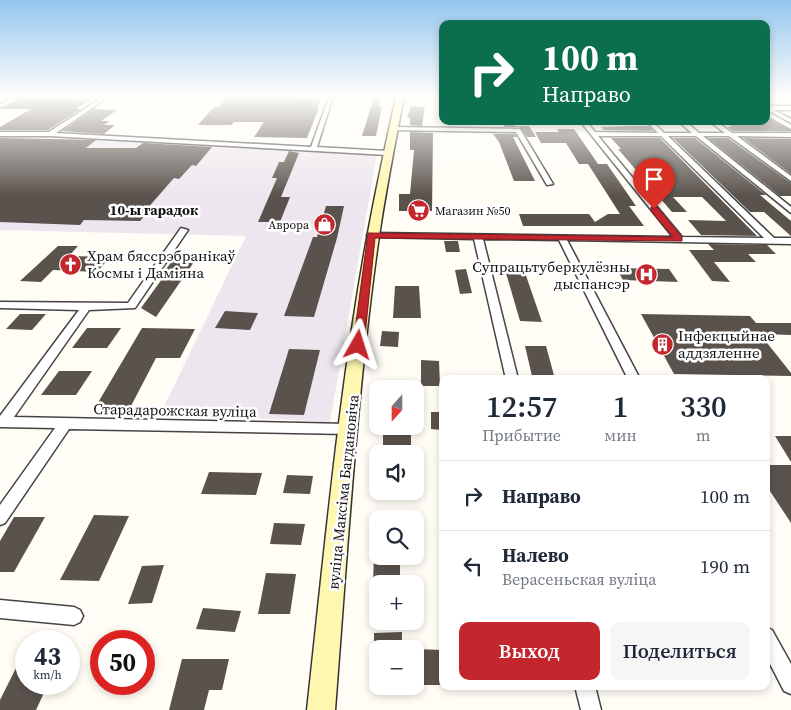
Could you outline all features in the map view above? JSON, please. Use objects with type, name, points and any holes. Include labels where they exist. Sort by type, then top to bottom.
[{"type":"main road","name":"вуліца Максіма Багдановіча","points":[[321,710],[348,429],[371,235],[392,130]]},
{"type":"street","points":[[50,134],[56,130]]},
{"type":"street","points":[[314,148],[320,130]]},
{"type":"street","points":[[518,130],[549,184]]},
{"type":"street","points":[[590,130],[679,239]]},
{"type":"street","points":[[659,130],[771,240]]},
{"type":"street","points":[[692,130],[791,211]]},
{"type":"street","points":[[725,130],[791,179]]},
{"type":"street","points":[[0,134],[50,134],[387,153]]},
{"type":"street","points":[[593,134],[791,135]]},
{"type":"street","points":[[0,306],[132,306],[184,230]]},
{"type":"street","points":[[371,235],[791,241]]},
{"type":"street","points":[[478,237],[511,375]]},
{"type":"street","points":[[562,238],[632,375]]},
{"type":"street","points":[[2,422],[86,307]]},
{"type":"street","name":"Старадарожская вуліца","points":[[2,422],[348,429]]},
{"type":"street","points":[[0,518],[64,424]]},
{"type":"street","points":[[0,609],[74,616]]},
{"type":"street","points":[[770,644],[791,684]]},
{"type":"street","points":[[586,690],[591,710]]},
{"type":"shaded area","points":[[0,135],[56,135],[377,154],[330,422],[161,413],[246,236],[0,230]]},
{"type":"building","points":[[63,130],[109,130],[104,134],[62,131]]},
{"type":"building","points":[[259,130],[310,130],[307,138],[254,137]]},
{"type":"building","points":[[364,130],[377,130],[376,136],[362,136]]},
{"type":"building","points":[[522,130],[532,130],[536,137],[527,137]]},
{"type":"building","points":[[558,130],[575,130],[598,164],[579,164],[566,143],[541,143],[535,132],[559,132]]},
{"type":"building","points":[[611,130],[652,130],[653,131]]},
{"type":"building","points":[[732,130],[791,130],[791,131]]},
{"type":"building","points":[[410,132],[433,133],[432,211],[399,211],[399,194],[410,194],[414,150],[410,150]]},
{"type":"building","points":[[493,134],[515,134],[517,137],[513,137],[535,181],[514,181],[499,142]]},
{"type":"building","points":[[0,138],[96,140],[86,148],[136,148],[143,143],[212,147],[196,166],[192,165],[179,179],[174,178],[146,210],[150,210],[140,221],[84,220],[80,225],[0,222]]},
{"type":"building","points":[[611,138],[660,138],[757,236],[701,235],[688,220],[726,221],[702,197],[673,197],[687,212],[672,212],[618,149],[621,149]]},
{"type":"building","points":[[673,138],[695,138],[766,195],[760,195],[791,221],[791,236],[764,212],[750,212]]},
{"type":"building","points":[[708,138],[728,138],[791,183],[791,196],[780,196]]},
{"type":"building","points":[[743,138],[791,139],[791,174]]},
{"type":"building","points":[[289,151],[299,153],[281,197],[290,197],[280,222],[258,222],[277,178],[272,178],[279,162],[284,162]]},
{"type":"building","points":[[588,164],[607,164],[636,206],[629,206],[644,226],[523,226],[519,214],[589,214],[595,222],[608,214],[620,214]]},
{"type":"building","points":[[326,206],[344,206],[337,238],[314,317],[284,316],[313,237],[317,237]]},
{"type":"building","points":[[444,241],[458,241],[460,252],[446,252]]},
{"type":"building","points":[[708,244],[767,245],[776,254],[748,254],[756,262],[714,262],[730,282],[712,281],[689,250],[714,250]]},
{"type":"building","name":"Храм бяссрэбранікаў Космы і Даміяна","points":[[58,246],[78,246],[69,256],[110,257],[97,272],[53,270],[41,282],[20,281]]},
{"type":"building","points":[[172,261],[194,262],[156,317],[141,308],[167,272],[164,272]]},
{"type":"building","points":[[507,264],[522,264],[542,322],[520,321],[506,273],[509,273]]},
{"type":"building","name":"Супрацьтуберкулёзны дыспансэр","points":[[616,268],[669,269],[678,282],[623,280]]},
{"type":"building","points":[[466,269],[472,293],[460,294],[455,270]]},
{"type":"building","points":[[395,286],[419,286],[421,318],[393,318]]},
{"type":"building","points":[[225,311],[258,313],[250,330],[215,328]]},
{"type":"building","points":[[20,314],[46,314],[32,330],[6,329]]},
{"type":"building","name":"Інфекцыйнае аддзяленне","points":[[641,314],[750,316],[756,323],[791,323],[791,335],[760,334],[791,373],[791,376],[674,374]]},
{"type":"building","points":[[87,328],[121,328],[107,348],[72,348]]},
{"type":"building","points":[[142,328],[195,329],[180,358],[156,358],[131,406],[96,406]]},
{"type":"building","points":[[382,331],[399,332],[398,347],[380,346]]},
{"type":"building","points":[[525,346],[546,346],[554,375],[532,375]]},
{"type":"building","points":[[289,349],[320,350],[304,415],[269,414]]},
{"type":"building","points":[[421,360],[439,361],[439,386],[424,386],[424,380],[421,380]]},
{"type":"building","points":[[59,371],[92,371],[76,395],[41,395]]},
{"type":"building","points":[[431,412],[439,412],[439,430],[431,429]]},
{"type":"building","points":[[383,435],[411,435],[411,445],[383,445]]},
{"type":"building","points":[[775,436],[791,436],[791,462]]},
{"type":"building","points":[[770,465],[791,465],[791,523],[770,491]]},
{"type":"building","points":[[209,472],[262,473],[256,495],[201,494]]},
{"type":"building","points":[[287,475],[313,476],[310,494],[283,493]]},
{"type":"building","points":[[94,515],[129,516],[99,581],[60,580]]},
{"type":"building","points":[[14,517],[45,517],[14,572],[0,572],[0,541]]},
{"type":"building","points":[[274,523],[305,524],[301,545],[270,544]]},
{"type":"building","points":[[164,565],[152,603],[128,604],[142,566]]},
{"type":"building","points":[[374,565],[400,565],[400,575],[373,575]]},
{"type":"building","points":[[266,573],[296,574],[290,614],[258,614]]},
{"type":"building","points":[[203,608],[241,611],[235,632],[196,629]]},
{"type":"building","points":[[402,632],[402,640],[374,640],[374,633]]},
{"type":"building","points":[[424,649],[439,650],[439,685],[424,685]]},
{"type":"building","points":[[182,659],[229,659],[222,690],[209,690],[204,710],[169,710]]},
{"type":"building","points":[[15,670],[15,695],[43,695],[36,710],[0,710],[0,700]]},
{"type":"place","name":"Магазин №50","points":[[419,211]]},
{"type":"place","name":"Аврора","points":[[325,225]]},
{"type":"place","name":"Храм бяссрэбранікаў Космы і Даміяна","points":[[71,264]]},
{"type":"place","name":"Супрацьтуберкулёзны дыспансэр","points":[[646,275]]},
{"type":"place","name":"Інфекцыйнае аддзяленне","points":[[662,344]]},
{"type":"district","name":"10-ы гарадок","points":[[154,210]]},
{"type":"route","points":[[358,345],[371,235],[679,239],[654,209]]}]
